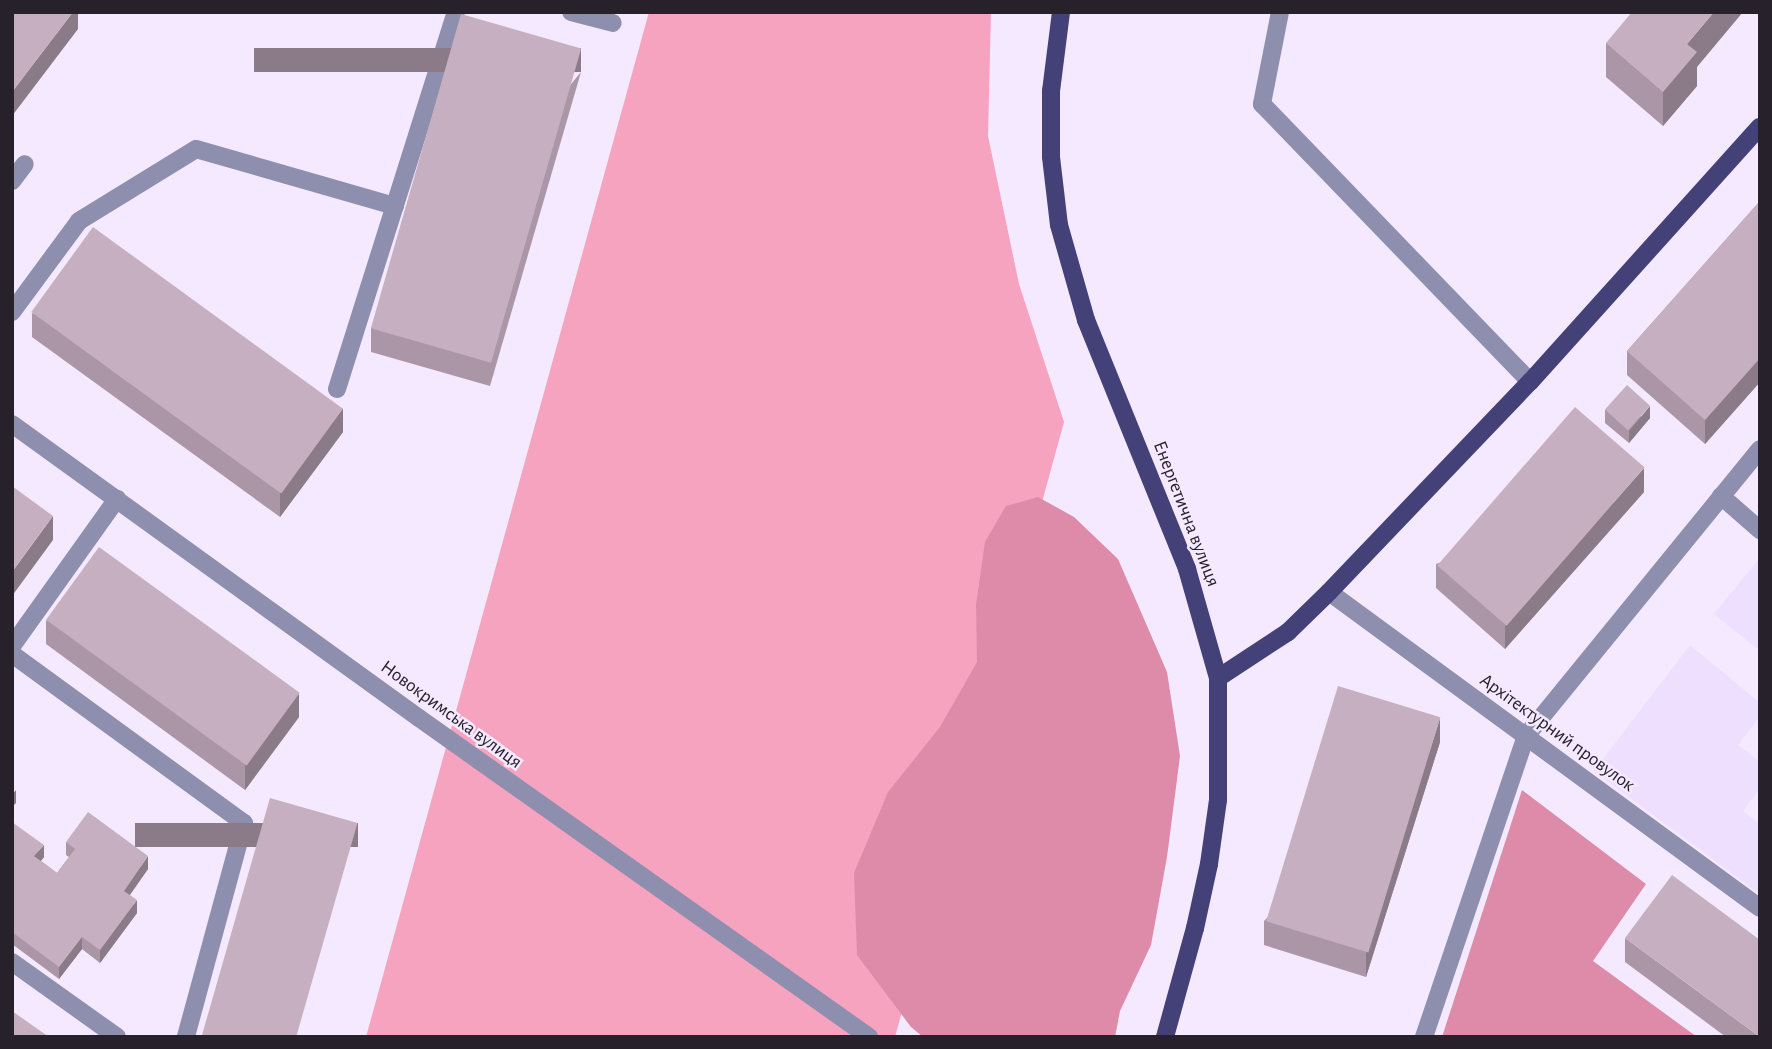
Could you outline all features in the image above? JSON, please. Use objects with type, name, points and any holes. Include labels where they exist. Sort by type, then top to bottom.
[{"type":"main road","name":"Енергетична вулиця","points":[[1061,12],[1051,90],[1051,157],[1059,225],[1086,320],[1187,569],[1218,678],[1218,800],[1195,928],[1165,1037]]},
{"type":"main road","points":[[1218,678],[1288,632],[1329,592],[1531,382],[1760,127]]},
{"type":"street","points":[[337,389],[456,12]]},
{"type":"street","points":[[571,12],[613,23]]},
{"type":"street","points":[[1280,12],[1262,104],[1531,382]]},
{"type":"street","points":[[12,312],[79,221],[196,149],[395,206]]},
{"type":"street","points":[[12,181],[25,164]]},
{"type":"street","name":"Новокримська вулиця","points":[[12,424],[419,718],[869,1037]]},
{"type":"street","points":[[1424,1037],[1526,736],[1760,449]]},
{"type":"street","points":[[1721,496],[1760,530]]},
{"type":"street","points":[[12,646],[117,499]]},
{"type":"street","name":"Архітектурний провулок","points":[[1329,592],[1760,908]]},
{"type":"street","points":[[12,654],[244,823],[186,1037]]},
{"type":"street","points":[[12,962],[117,1037]]},
{"type":"shaded area","points":[[649,12],[991,12],[988,136],[1019,284],[1064,422],[895,1037],[366,1037]]},
{"type":"shaded area","points":[[1038,497],[1074,517],[1118,559],[1167,672],[1180,756],[1167,857],[1151,945],[1120,1011],[1115,1037],[923,1037],[911,1027],[857,955],[854,873],[888,792],[940,727],[977,662],[976,605],[985,542],[1006,506]]},
{"type":"shaded area","points":[[1760,558],[1760,651],[1714,614]]},
{"type":"shaded area","points":[[1690,645],[1760,703],[1760,716],[1738,745],[1760,762],[1760,788],[1743,811],[1760,824],[1760,894],[1594,771]]},
{"type":"shaded area","points":[[1522,790],[1646,884],[1593,961],[1697,1037],[1442,1037]]},
{"type":"building","points":[[12,12],[73,12],[12,92]]},
{"type":"building","points":[[1632,12],[1714,12],[1687,44],[1697,52],[1663,92],[1606,43]]},
{"type":"building","points":[[461,14],[581,48],[491,363],[371,328]]},
{"type":"building","points":[[1760,201],[1760,358],[1705,420],[1627,351]]},
{"type":"building","points":[[93,227],[343,409],[281,494],[31,312]]},
{"type":"building","points":[[1627,385],[1650,406],[1628,430],[1605,410]]},
{"type":"building","points":[[1575,407],[1644,467],[1507,626],[1437,565]]},
{"type":"building","points":[[12,486],[53,516],[12,572]]},
{"type":"building","points":[[99,547],[300,693],[247,766],[46,620]]},
{"type":"building","points":[[1338,686],[1440,717],[1368,953],[1266,921]]},
{"type":"building","points":[[270,798],[357,823],[296,1037],[201,1037]]},
{"type":"building","points":[[88,812],[148,856],[124,891],[137,900],[100,950],[82,937],[59,967],[12,932],[12,822],[44,845],[34,856],[57,873],[75,849],[66,842]]},
{"type":"building","points":[[1672,875],[1760,940],[1760,1037],[1625,938]]},
{"type":"building","points":[[12,1011],[49,1037],[12,1037]]}]
